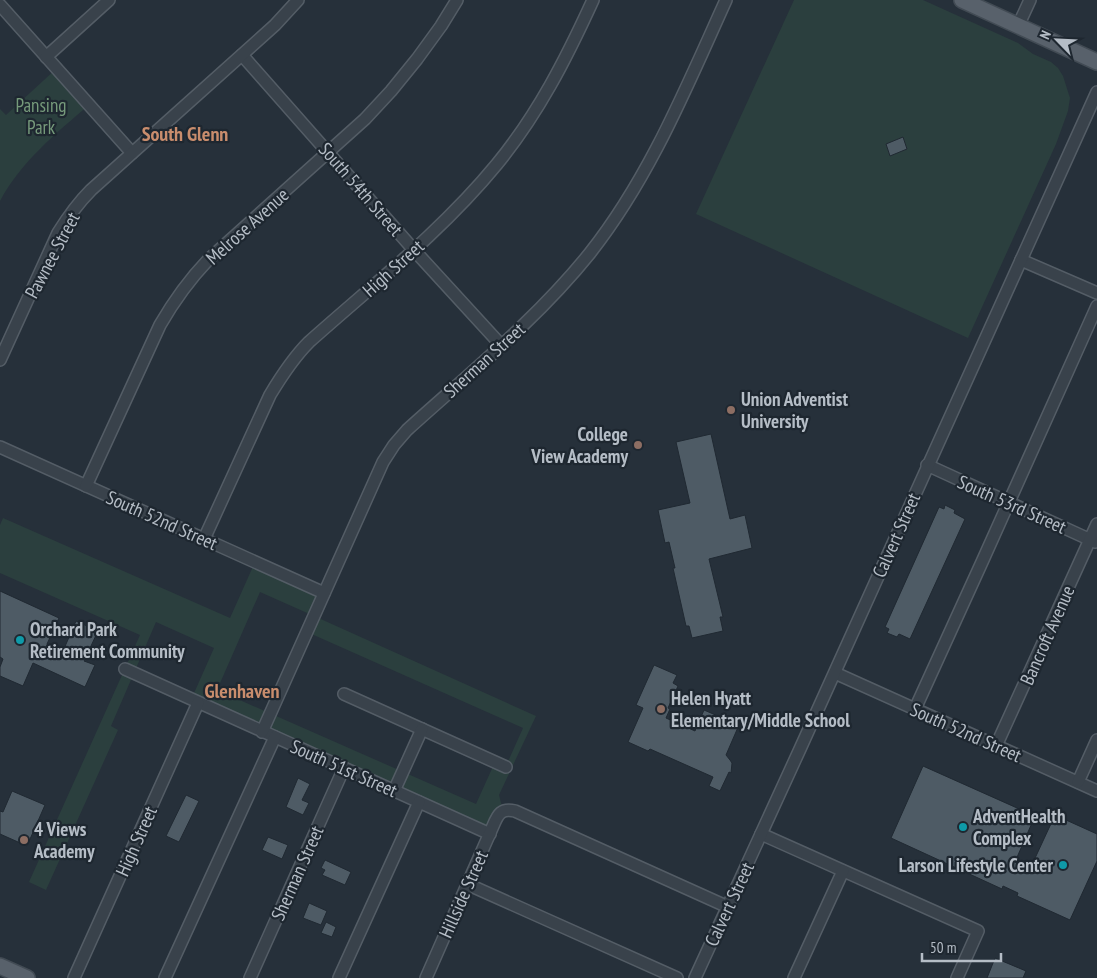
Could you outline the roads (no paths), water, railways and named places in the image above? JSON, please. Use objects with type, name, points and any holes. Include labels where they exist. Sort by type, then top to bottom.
[{"type":"main road","points":[[962,0],[1097,62]]},
{"type":"main road","points":[[0,966],[27,978]]},
{"type":"street","points":[[46,57],[109,0]]},
{"type":"street","name":"Pawnee Street","points":[[0,360],[58,233],[80,201],[275,25],[298,0]]},
{"type":"street","name":"Melrose Avenue","points":[[86,486],[160,325],[183,288],[208,260],[365,119],[417,59],[457,0]]},
{"type":"street","name":"High Street","points":[[204,539],[270,395],[283,373],[309,342],[448,219],[498,163],[540,104],[577,36],[593,0]]},
{"type":"street","name":"Sherman Street","points":[[262,732],[383,462],[407,430],[501,345],[564,284],[614,221],[653,157],[672,120],[726,0]]},
{"type":"street","points":[[1018,26],[1030,0]]},
{"type":"street","points":[[0,5],[132,153]]},
{"type":"street","name":"South 54th Street","points":[[242,55],[414,250],[501,345]]},
{"type":"street","name":"Calvert Street","points":[[696,978],[1097,92]]},
{"type":"street","points":[[1021,260],[1097,293]]},
{"type":"street","points":[[915,709],[1097,306]]},
{"type":"street","name":"South 52nd Street","points":[[0,447],[324,594]]},
{"type":"street","name":"South 53rd Street","points":[[928,466],[1093,541]]},
{"type":"street","name":"Bancroft Avenue","points":[[996,746],[1093,541],[1097,524]]},
{"type":"street","name":"South 51st Street","points":[[124,669],[490,834]]},
{"type":"street","name":"South 52nd Street","points":[[835,673],[1097,791]]},
{"type":"street","points":[[344,694],[506,767]]},
{"type":"street","name":"High Street","points":[[74,978],[198,703]]},
{"type":"street","points":[[394,791],[422,729]]},
{"type":"street","points":[[165,978],[275,737]]},
{"type":"street","points":[[1078,782],[1097,740]]},
{"type":"street","name":"Sherman Street","points":[[250,978],[344,768]]},
{"type":"street","points":[[339,978],[419,802]]},
{"type":"street","name":"Hillside Street","points":[[426,978],[496,819],[503,811],[515,811],[728,907]]},
{"type":"street","points":[[762,834],[978,931],[957,978]]},
{"type":"street","points":[[794,978],[843,871]]},
{"type":"street","points":[[468,884],[678,978]]},
{"type":"place","name":"Union Adventist University","points":[[731,410]]},
{"type":"place","name":"College View Academy","points":[[638,445]]},
{"type":"place","name":"Orchard Park Retirement Community","points":[[20,640]]},
{"type":"place","name":"Helen Hyatt Elementary/Middle School","points":[[661,709]]},
{"type":"place","name":"AdventHealth Complex","points":[[963,827]]},
{"type":"place","name":"4 Views Academy","points":[[24,840]]},
{"type":"place","name":"Larson Lifestyle Center","points":[[1063,865]]},
{"type":"district","name":"South Glenn","points":[[185,134]]},
{"type":"district","name":"Glenhaven","points":[[242,691]]},
{"type":"park label","name":"Pansing Park","points":[[41,116]]}]
